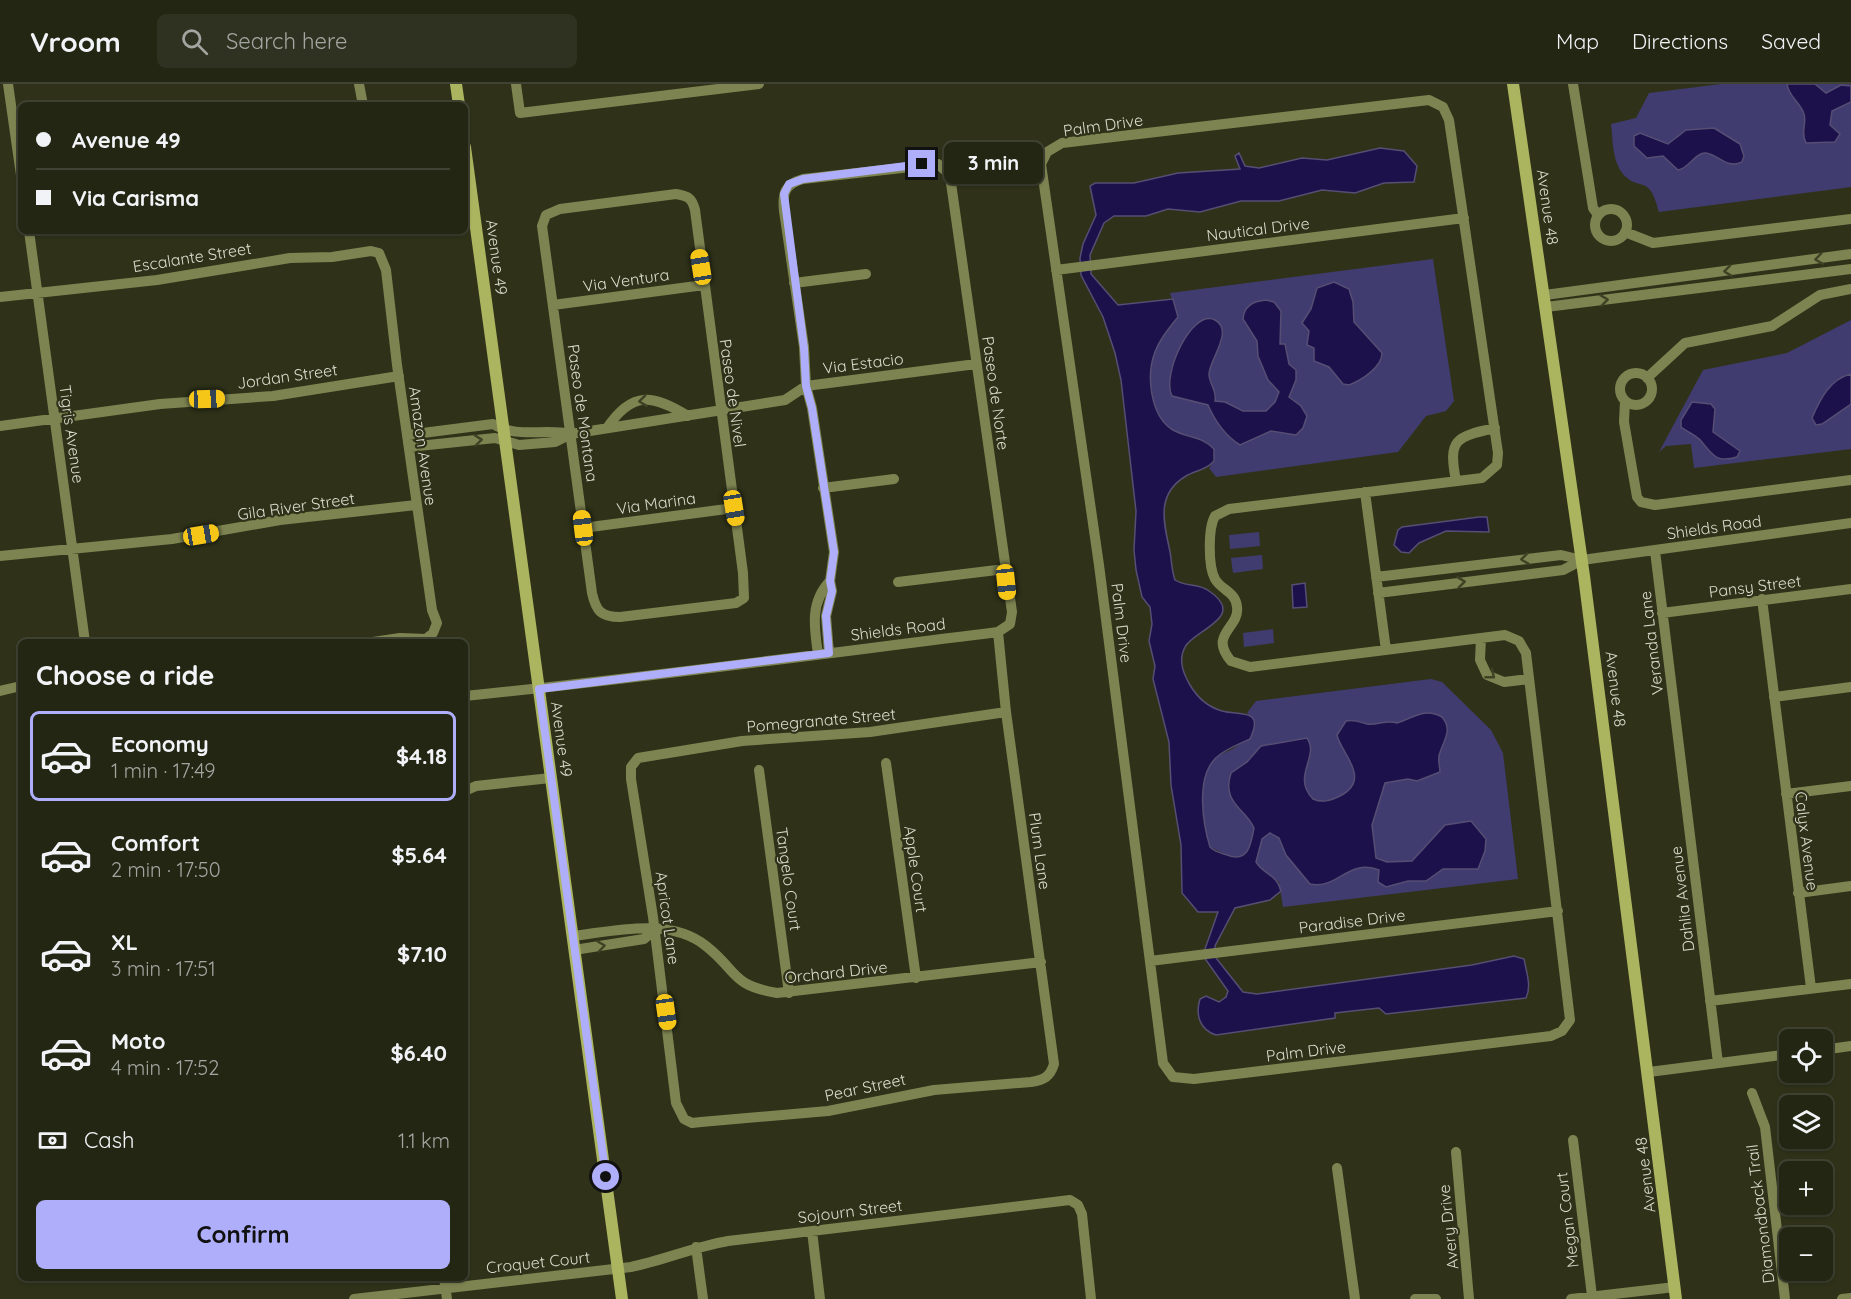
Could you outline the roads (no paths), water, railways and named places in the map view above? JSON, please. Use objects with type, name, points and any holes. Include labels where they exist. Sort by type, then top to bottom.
[{"type":"main road","points":[[456,84],[459,102]]},
{"type":"main road","name":"Avenue 48","points":[[1513,84],[1582,560],[1676,1293]]},
{"type":"main road","name":"Avenue 49","points":[[468,169],[622,1299]]},
{"type":"street","points":[[8,84],[18,149]]},
{"type":"street","points":[[359,84],[362,102]]},
{"type":"street","points":[[516,84],[520,113],[710,87],[759,84]]},
{"type":"street","points":[[1573,84],[1593,208],[1598,215],[1596,231],[1603,239],[1613,241],[1625,232]]},
{"type":"street","name":"Palm Drive","points":[[1429,100],[1443,107],[1449,120],[1498,459],[1492,471],[1482,478],[1229,509],[1215,516],[1209,531],[1214,577],[1230,592],[1237,604],[1237,616],[1225,632],[1223,640],[1226,655],[1239,665],[1250,667],[1505,635],[1519,641],[1526,653],[1570,1020],[1556,1034],[1539,1038],[1185,1080],[1173,1077],[1163,1062],[1099,565],[1056,270],[1041,164],[1047,152],[1062,144],[1429,100]]},
{"type":"street","name":"Paseo de Norte","points":[[794,284],[783,200],[786,188],[803,179],[932,163],[943,166],[951,183],[1012,612],[1010,624]]},
{"type":"street","name":"Paseo de Nivel","points":[[546,215],[560,209],[676,194],[687,195],[695,210],[745,588],[744,598],[736,603],[620,617],[600,614]]},
{"type":"street","points":[[1598,215],[1606,209],[1616,210],[1624,216],[1625,232]]},
{"type":"street","name":"Paseo de Montana","points":[[546,215],[542,226],[594,605],[600,614]]},
{"type":"street","name":"Nautical Drive","points":[[1056,270],[1464,218]]},
{"type":"street","points":[[1625,232],[1653,243],[1851,219]]},
{"type":"street","name":"Tigris Avenue","points":[[29,234],[85,639]]},
{"type":"street","name":"Escalante Street","points":[[0,297],[158,279],[290,258],[332,257],[371,251],[379,253],[383,261]]},
{"type":"street","points":[[1545,301],[1851,254]]},
{"type":"street","name":"Amazon Avenue","points":[[383,261],[416,506],[432,609],[437,623],[433,633],[426,639],[393,639]]},
{"type":"street","points":[[1545,301],[1851,269]]},
{"type":"street","points":[[829,653],[826,625],[832,591],[830,581],[834,552],[812,408],[806,386],[804,348],[794,284],[866,274]]},
{"type":"street","name":"Via Ventura","points":[[553,305],[704,285]]},
{"type":"street","points":[[1647,378],[1685,343],[1772,326],[1820,295],[1851,289]]},
{"type":"street","name":"Via Estacio","points":[[505,437],[519,446],[555,442],[571,434],[785,400],[806,386],[976,364]]},
{"type":"street","points":[[1626,401],[1635,405],[1646,402],[1652,387],[1647,378],[1633,374],[1624,379],[1620,388],[1626,401],[1624,422],[1636,497],[1641,502],[1655,505],[1851,480]]},
{"type":"street","name":"Jordan Street","points":[[0,426],[160,404],[273,396],[399,376]]},
{"type":"street","points":[[607,428],[624,406],[641,400],[662,401],[688,416]]},
{"type":"street","points":[[407,435],[494,424],[505,437]]},
{"type":"street","points":[[1456,481],[1452,451],[1457,441],[1467,434],[1495,428]]},
{"type":"street","points":[[409,447],[505,437]]},
{"type":"street","points":[[823,488],[894,479]]},
{"type":"street","points":[[1365,492],[1386,650]]},
{"type":"street","name":"Gila River Street","points":[[0,556],[182,538],[314,516],[416,506]]},
{"type":"street","name":"Via Marina","points":[[583,528],[734,508]]},
{"type":"street","name":"Shields Road","points":[[1376,577],[1561,555],[1582,560],[1851,523]]},
{"type":"street","name":"Veranda Lane","points":[[1655,551],[1677,732]]},
{"type":"street","name":"Shields Road","points":[[1378,593],[1563,570],[1582,560]]},
{"type":"street","points":[[898,582],[1005,569]]},
{"type":"street","points":[[818,654],[815,611],[817,600],[830,581]]},
{"type":"street","name":"Pansy Street","points":[[1662,613],[1851,589]]},
{"type":"street","name":"Calyx Avenue","points":[[1762,599],[1811,988]]},
{"type":"street","name":"Shields Road","points":[[468,696],[539,689],[998,632],[1010,624]]},
{"type":"street","name":"Plum Lane","points":[[998,632],[1006,712],[1054,1064],[1051,1074]]},
{"type":"street","points":[[1481,638],[1480,660],[1487,675],[1504,682],[1529,679]]},
{"type":"street","points":[[0,691],[18,687]]},
{"type":"street","points":[[1774,697],[1851,687]]},
{"type":"street","name":"Pomegranate Street","points":[[638,758],[770,737],[870,732],[1006,712]]},
{"type":"street","name":"Dahlia Avenue","points":[[1677,732],[1718,1063]]},
{"type":"street","name":"Apricot Lane","points":[[638,758],[632,767],[631,779],[654,930],[676,1103],[684,1119]]},
{"type":"street","name":"Apple Court","points":[[886,763],[916,978]]},
{"type":"street","name":"Tangelo Court","points":[[759,770],[789,993]]},
{"type":"street","points":[[468,790],[477,786],[551,778]]},
{"type":"street","points":[[1785,794],[1851,786]]},
{"type":"street","points":[[1798,893],[1851,886]]},
{"type":"street","name":"Paradise Drive","points":[[1150,961],[1558,911]]},
{"type":"street","name":"Orchard Drive","points":[[573,936],[642,927],[689,935],[705,945],[731,973],[748,986],[767,992],[789,993],[1041,962]]},
{"type":"street","points":[[574,950],[644,939],[654,930]]},
{"type":"street","points":[[1710,1001],[1851,984]]},
{"type":"street","points":[[1833,1048],[1851,1046]]},
{"type":"street","points":[[1649,1072],[1779,1055]]},
{"type":"street","name":"Pear Street","points":[[684,1119],[692,1123],[749,1116],[799,1114],[915,1092],[1032,1082],[1043,1080],[1051,1074]]},
{"type":"street","name":"Diamondback Trail","points":[[1752,1093],[1765,1127],[1785,1299]]},
{"type":"street","name":"Megan Court","points":[[1573,1140],[1592,1296]]},
{"type":"street","name":"Avery Drive","points":[[1456,1152],[1469,1299]]},
{"type":"street","points":[[1337,1168],[1355,1299]]},
{"type":"street","name":"Sojourn Street","points":[[618,1269],[662,1261],[696,1247],[1070,1200],[1078,1205],[1082,1214],[1091,1299]]},
{"type":"street","points":[[812,1231],[820,1299]]},
{"type":"street","points":[[696,1247],[703,1299]]},
{"type":"street","name":"Croquet Court","points":[[354,1299],[445,1283],[618,1269]]},
{"type":"street","points":[[445,1283],[447,1299]]},
{"type":"street","points":[[1571,1299],[1676,1293]]},
{"type":"street","points":[[1842,1299],[1851,1298]]},
{"type":"street","points":[[1415,1299],[1436,1299]]}]
